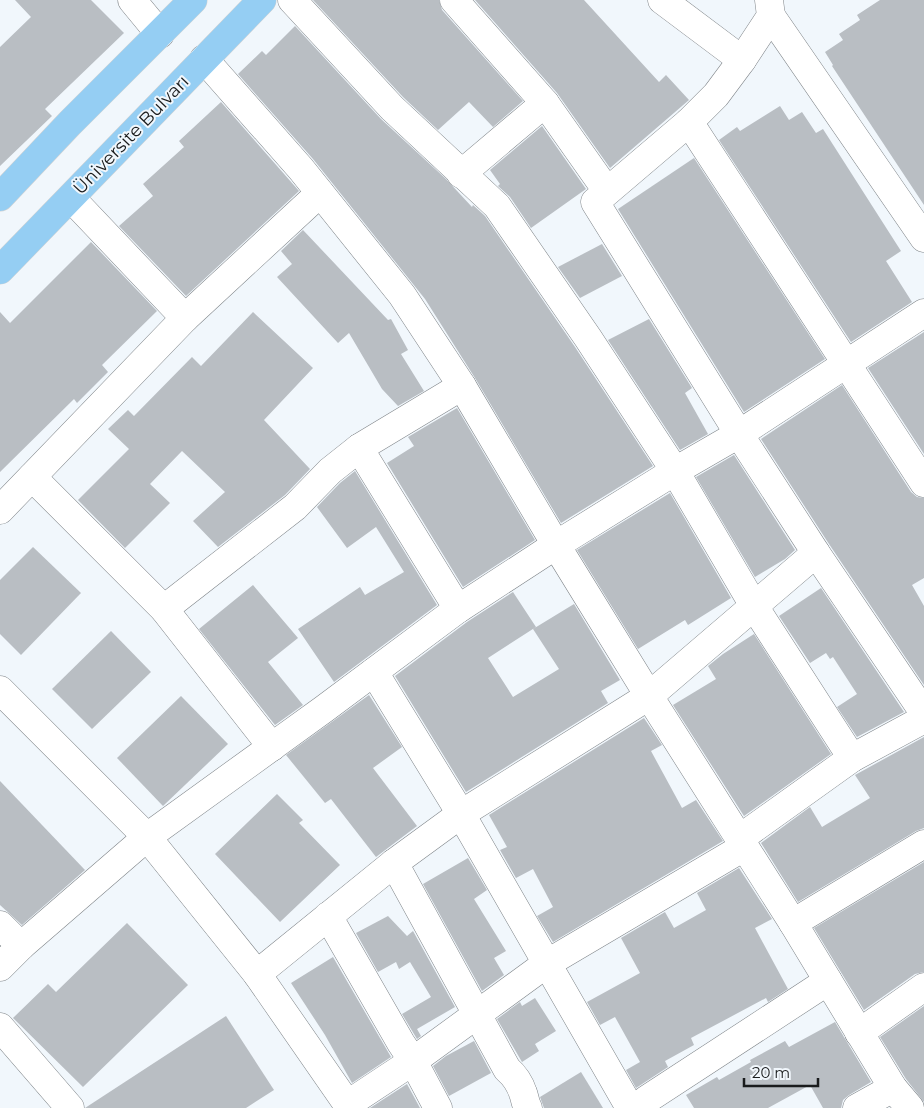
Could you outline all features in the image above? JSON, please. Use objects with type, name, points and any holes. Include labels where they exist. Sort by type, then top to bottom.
[{"type":"main road","points":[[0,197],[70,123],[193,0]]},
{"type":"main road","name":"Üniversite Bulvarı","points":[[0,270],[72,198],[262,0]]},
{"type":"street","points":[[132,0],[160,34]]},
{"type":"street","points":[[292,0],[392,108],[497,206],[588,338],[675,471],[754,606],[852,758]]},
{"type":"street","points":[[454,0],[546,103],[607,190]]},
{"type":"street","points":[[662,0],[742,60]]},
{"type":"street","points":[[924,238],[770,8],[742,60],[716,95],[689,122],[595,202],[739,434],[816,553],[924,713]]},
{"type":"street","points":[[204,59],[320,193],[402,295],[462,386],[556,545],[649,696],[793,923],[859,1033],[902,1098],[857,1108]]},
{"type":"street","points":[[461,174],[546,103]]},
{"type":"street","points":[[689,122],[924,483]]},
{"type":"street","points":[[0,510],[185,318],[320,193]]},
{"type":"street","points":[[72,198],[185,318]]},
{"type":"street","points":[[0,967],[21,946],[147,838],[458,609],[556,545],[675,471],[739,434],[924,313]]},
{"type":"street","points":[[164,609],[295,507],[330,471],[359,448],[462,386]]},
{"type":"street","points":[[359,448],[458,609]]},
{"type":"street","points":[[32,477],[164,609],[272,747]]},
{"type":"street","points":[[257,974],[394,863],[461,814],[649,696],[816,553]]},
{"type":"street","points":[[374,672],[461,814],[546,964],[579,1017],[638,1104],[828,981]]},
{"type":"street","points":[[0,690],[147,838],[257,974],[349,1106],[478,1015],[546,964],[741,843],[852,758],[924,719]]},
{"type":"street","points":[[793,923],[924,844]]},
{"type":"street","points":[[394,863],[507,1069],[513,1074],[524,1093],[528,1108]]},
{"type":"street","points":[[328,916],[401,1044],[413,1061],[438,1108]]},
{"type":"street","points":[[0,925],[21,946]]},
{"type":"street","points":[[859,1033],[924,987]]},
{"type":"street","points":[[0,1027],[70,1108]]},
{"type":"street","points":[[916,1108],[924,1103]]},
{"type":"building","points":[[15,0],[91,0],[124,33],[45,109],[52,116],[0,166],[0,47],[31,17]]},
{"type":"building","points":[[313,0],[439,0],[442,10],[523,101],[493,127],[469,102],[438,130],[403,97]]},
{"type":"building","points":[[475,0],[584,0],[659,82],[666,75],[689,100],[610,168],[557,93]]},
{"type":"building","points":[[880,0],[924,0],[924,205],[832,66],[825,52],[843,40],[839,34],[860,20],[857,15]]},
{"type":"building","points":[[295,26],[381,119],[446,179],[472,207],[473,205],[485,216],[575,347],[653,466],[561,523],[475,378],[425,299],[313,159],[238,74],[262,51],[266,55]]},
{"type":"building","points":[[221,102],[299,191],[186,296],[119,226],[153,196],[143,184],[184,147],[179,141]]},
{"type":"building","points":[[780,106],[789,120],[802,112],[816,133],[823,129],[901,251],[886,261],[912,302],[851,342],[719,140],[737,127],[740,131]]},
{"type":"building","points":[[542,126],[586,189],[531,228],[510,197],[498,186],[500,184],[490,170]]},
{"type":"building","points":[[694,158],[825,359],[744,412],[618,209]]},
{"type":"building","points":[[303,230],[388,320],[391,319],[408,350],[401,354],[424,391],[398,406],[382,389],[349,333],[338,343],[277,277],[292,264],[281,251]]},
{"type":"building","points":[[91,242],[157,311],[102,365],[108,372],[77,403],[74,399],[0,472],[0,312],[10,323]]},
{"type":"building","points":[[602,244],[622,276],[580,298],[558,267]]},
{"type":"building","points":[[253,312],[313,368],[264,420],[310,469],[285,495],[218,547],[193,521],[225,492],[182,451],[150,484],[170,503],[125,548],[78,500],[129,449],[108,429],[128,410],[134,416],[192,357],[201,366]]},
{"type":"building","points":[[649,319],[692,388],[685,393],[708,434],[680,450],[608,340]]},
{"type":"building","points":[[924,332],[924,454],[868,368]]},
{"type":"building","points":[[842,385],[911,492],[917,497],[924,498],[924,578],[912,585],[924,606],[924,685],[761,439]]},
{"type":"building","points":[[457,408],[535,540],[463,587],[387,463],[414,446],[408,437]]},
{"type":"building","points":[[734,455],[795,550],[785,559],[755,577],[696,477]]},
{"type":"building","points":[[355,471],[437,605],[334,682],[298,629],[360,587],[365,595],[404,572],[376,527],[347,548],[317,507],[340,483]]},
{"type":"building","points":[[670,493],[731,598],[688,625],[685,620],[638,649],[577,550]]},
{"type":"building","points":[[33,547],[81,593],[21,655],[0,634],[0,580]]},
{"type":"building","points":[[253,585],[298,638],[268,662],[303,705],[275,725],[199,629]]},
{"type":"building","points":[[821,588],[904,712],[857,737],[837,707],[857,694],[833,657],[830,659],[826,653],[810,663],[779,616]]},
{"type":"building","points":[[513,592],[536,627],[488,658],[513,697],[559,669],[533,629],[574,604],[620,680],[601,691],[608,703],[466,792],[395,676],[467,622]]},
{"type":"building","points":[[111,631],[151,672],[92,729],[52,689]]},
{"type":"building","points":[[754,634],[831,754],[744,816],[673,705],[716,679],[708,666]]},
{"type":"building","points":[[369,695],[402,747],[373,768],[417,826],[376,857],[331,799],[325,803],[286,755]]},
{"type":"building","points":[[181,696],[228,744],[163,806],[117,758]]},
{"type":"building","points":[[644,718],[662,745],[651,751],[682,808],[696,800],[723,841],[553,942],[537,916],[553,907],[533,869],[516,878],[500,850],[507,847],[489,815]]},
{"type":"building","points":[[924,737],[924,828],[798,902],[761,843],[810,807],[822,827],[870,798],[855,775]]},
{"type":"building","points":[[0,781],[85,870],[22,925],[0,905]]},
{"type":"building","points":[[277,794],[303,820],[299,823],[340,865],[280,922],[215,854]]},
{"type":"building","points":[[468,858],[487,890],[474,899],[506,951],[494,958],[504,975],[482,991],[423,884]]},
{"type":"building","points":[[924,862],[924,972],[915,974],[864,1010],[814,928]]},
{"type":"building","points":[[739,868],[772,919],[755,928],[788,989],[768,1002],[766,998],[691,1038],[694,1045],[665,1061],[668,1067],[636,1088],[626,1070],[640,1062],[615,1017],[600,1025],[587,1002],[640,973],[621,938],[665,912],[674,928],[706,910],[697,893]]},
{"type":"building","points":[[388,916],[407,936],[413,931],[455,1007],[417,1029],[421,1036],[417,1039],[402,1014],[431,997],[410,962],[399,969],[396,962],[378,972],[356,933]]},
{"type":"building","points":[[127,923],[188,985],[83,1087],[13,1018],[48,984],[56,992]]},
{"type":"building","points":[[333,957],[391,1057],[352,1083],[325,1035],[291,983]]},
{"type":"building","points":[[535,998],[556,1031],[535,1044],[539,1051],[522,1062],[497,1019],[520,1002],[522,1006]]},
{"type":"building","points":[[924,1006],[924,1102],[906,1079],[880,1037]]},
{"type":"building","points":[[226,1016],[274,1090],[246,1108],[85,1108]]},
{"type":"building","points":[[835,1022],[871,1082],[843,1100],[841,1108],[823,1108],[810,1085],[768,1108],[694,1108],[686,1095],[717,1077],[719,1080],[785,1041],[789,1047]]},
{"type":"building","points":[[474,1041],[491,1073],[449,1096],[433,1066],[446,1056]]},
{"type":"building","points":[[581,1072],[603,1108],[544,1108],[540,1097]]},
{"type":"building","points":[[407,1084],[420,1108],[370,1108]]}]
